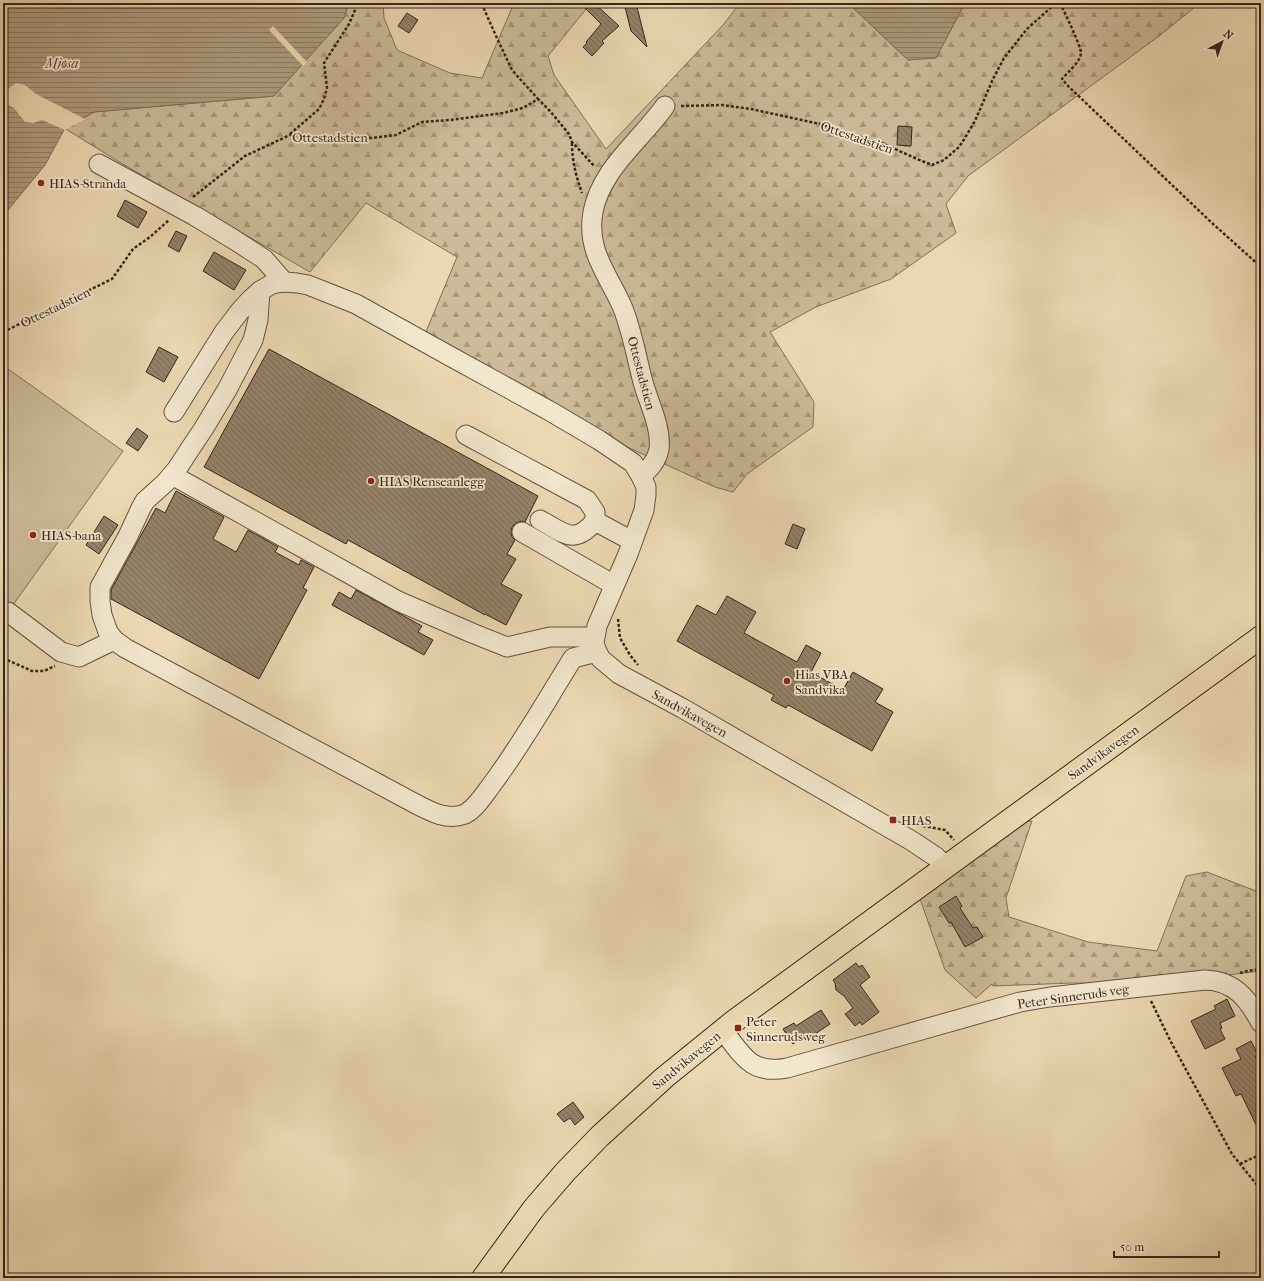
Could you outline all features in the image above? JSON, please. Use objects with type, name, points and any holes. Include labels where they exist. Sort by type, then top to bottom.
[{"type":"main road","name":"Sandvikavegen","points":[[483,1278],[534,1208],[566,1171],[600,1136],[660,1081],[723,1030],[1261,637]]},
{"type":"street","name":"Ottestadstien","points":[[641,476],[652,466],[656,458],[659,444],[658,433],[626,317],[621,304],[601,266],[591,229],[593,211],[607,177],[665,106]]},
{"type":"street","points":[[99,164],[233,239],[264,259],[284,282]]},
{"type":"street","points":[[174,412],[224,332],[240,311],[260,291],[272,284],[284,282],[297,283],[315,288],[337,296],[366,310],[548,410],[599,440],[633,464],[646,487],[646,502],[632,541],[597,626],[596,644]]},
{"type":"street","points":[[260,291],[258,320],[253,340],[247,353],[204,428],[177,469],[165,483],[145,501],[100,587],[102,616],[108,632],[114,640],[131,652],[409,801],[433,813],[450,817],[466,814],[480,801],[518,747],[573,658],[596,644]]},
{"type":"street","points":[[466,435],[587,500],[595,512],[595,521],[588,530],[580,535],[570,536],[540,520]]},
{"type":"street","points":[[172,475],[398,601],[507,647],[550,637],[596,644]]},
{"type":"street","points":[[595,521],[632,541]]},
{"type":"street","points":[[522,532],[614,585]]},
{"type":"street","points":[[8,612],[61,652],[79,657],[114,640]]},
{"type":"street","name":"Sandvikavegen","points":[[596,644],[601,659],[619,674],[682,708],[912,841],[946,867]]},
{"type":"street","name":"Peter Sinneruds veg","points":[[723,1030],[744,1057],[752,1064],[768,1070],[775,1070],[1020,1002],[1050,997],[1192,981],[1220,982],[1237,990],[1250,1005],[1261,1023]]},
{"type":"path","points":[[290,135],[319,109],[327,88],[324,63],[349,24],[358,3]]},
{"type":"path","points":[[483,3],[490,23],[512,70],[569,134],[572,142],[572,156],[576,175],[582,194]]},
{"type":"path","name":"Ottestadstien","points":[[665,106],[722,105],[752,109],[820,124],[884,144],[932,165],[944,160],[963,141],[975,121],[993,79],[1004,58],[1027,29],[1056,3]]},
{"type":"path","points":[[1060,3],[1067,16],[1081,52],[1079,59],[1062,79],[1206,218],[1261,267]]},
{"type":"path","name":"Ottestadstien","points":[[3,332],[112,280],[133,249],[150,237],[198,193],[245,156],[290,135],[370,138],[396,135],[422,122],[450,120],[503,112],[523,108],[538,99]]},
{"type":"path","points":[[572,142],[595,167],[607,177]]},
{"type":"path","points":[[618,617],[620,638],[640,668]]},
{"type":"path","points":[[3,658],[32,671],[44,671],[79,657]]},
{"type":"path","points":[[915,824],[945,830],[956,842]]},
{"type":"path","points":[[1146,987],[1171,1042],[1232,1154],[1261,1190]]},
{"type":"path","points":[[1240,1164],[1261,1154]]},
{"type":"green space","points":[[349,3],[383,3],[384,18],[397,50],[450,73],[482,78],[514,3],[591,3],[548,56],[554,75],[606,149],[724,24],[740,3],[848,3],[908,60],[936,57],[965,3],[1200,3],[1159,36],[968,176],[946,204],[956,233],[891,279],[816,307],[770,332],[814,402],[813,427],[747,474],[733,492],[715,487],[592,431],[423,339],[457,257],[366,203],[310,272],[121,163],[64,128],[94,112],[274,96],[343,18]]},
{"type":"green space","name":"HIAS-bana","points":[[4,366],[123,451],[3,619],[3,367]]},
{"type":"green space","points":[[1032,821],[1006,898],[1009,917],[1088,942],[1157,951],[1186,876],[1207,872],[1261,893],[1261,971],[1156,985],[1073,983],[993,986],[992,984],[976,998],[945,970],[919,896],[1011,822]]},
{"type":"water","name":"Mjøsa","points":[[3,3],[349,3],[344,18],[274,96],[94,112],[65,128],[45,165],[3,216]]},
{"type":"water","points":[[848,3],[965,3],[936,58],[908,60]]},
{"type":"pier","points":[[273,26],[307,62],[303,66],[269,30]]},
{"type":"pier","points":[[16,83],[25,85],[36,94],[85,119],[65,130],[42,120],[33,123],[25,122],[14,108],[5,103],[8,89]]},
{"type":"building","points":[[589,3],[594,3],[619,26],[602,41],[604,43],[592,56],[583,47],[601,24],[585,8]]},
{"type":"building","points":[[624,3],[636,3],[647,47],[631,31]]},
{"type":"building","points":[[407,13],[418,20],[409,33],[398,26]]},
{"type":"building","points":[[898,126],[912,127],[911,146],[897,145]]},
{"type":"building","points":[[125,200],[147,212],[138,228],[117,216]]},
{"type":"building","points":[[176,231],[187,236],[179,252],[168,246]]},
{"type":"building","points":[[214,252],[246,270],[234,290],[203,271]]},
{"type":"building","points":[[159,347],[178,357],[164,382],[146,372]]},
{"type":"building","name":"HIAS Renseanlegg","points":[[269,349],[538,496],[525,522],[522,521],[516,523],[512,527],[512,537],[515,540],[507,554],[516,559],[501,584],[522,595],[506,625],[348,540],[346,544],[204,467]]},
{"type":"building","points":[[137,428],[148,436],[138,451],[126,443]]},
{"type":"building","points":[[176,491],[224,517],[213,539],[236,552],[248,530],[278,547],[275,552],[299,565],[301,560],[314,567],[303,588],[307,590],[259,679],[111,599],[111,590],[156,508],[165,513]]},
{"type":"building","points":[[104,516],[118,525],[99,554],[86,545]]},
{"type":"building","points":[[793,524],[805,529],[797,549],[785,544]]},
{"type":"building","points":[[356,590],[422,626],[418,632],[433,640],[424,655],[332,605],[339,592],[351,599]]},
{"type":"building","name":"Hias VBA Sandvika","points":[[727,596],[756,612],[744,633],[797,662],[806,645],[821,653],[811,672],[843,690],[853,672],[883,689],[875,702],[893,712],[872,751],[788,705],[786,708],[771,700],[774,695],[677,641],[697,605],[716,615]]},
{"type":"building","points":[[956,896],[962,906],[960,908],[973,928],[977,927],[983,937],[965,947],[951,922],[949,923],[939,907]]},
{"type":"building","points":[[856,963],[859,967],[862,965],[870,977],[860,985],[879,1012],[862,1025],[860,1022],[855,1026],[845,1014],[853,1008],[844,996],[836,990],[833,980]]},
{"type":"building","points":[[1227,999],[1235,1016],[1220,1023],[1222,1028],[1220,1029],[1225,1039],[1205,1049],[1191,1021],[1216,1009],[1214,1006]]},
{"type":"building","points":[[821,1010],[830,1024],[806,1040],[803,1037],[793,1044],[783,1029],[794,1023],[796,1026]]},
{"type":"building","points":[[1251,1041],[1258,1055],[1255,1056],[1261,1068],[1261,1135],[1241,1094],[1236,1096],[1222,1068],[1241,1059],[1236,1049]]},
{"type":"building","points":[[573,1102],[584,1117],[575,1125],[570,1118],[564,1122],[557,1114]]},
{"type":"place","name":"HIAS-Stranda","points":[[41,183]]},
{"type":"place","name":"HIAS Renseanlegg","points":[[371,481]]},
{"type":"place","name":"HIAS-bana","points":[[33,535]]},
{"type":"place","name":"Hias VBA Sandvika","points":[[787,681]]},
{"type":"place","name":"HIAS","points":[[893,820]]},
{"type":"place","name":"Peter Sinneruds veg","points":[[738,1028]]}]
